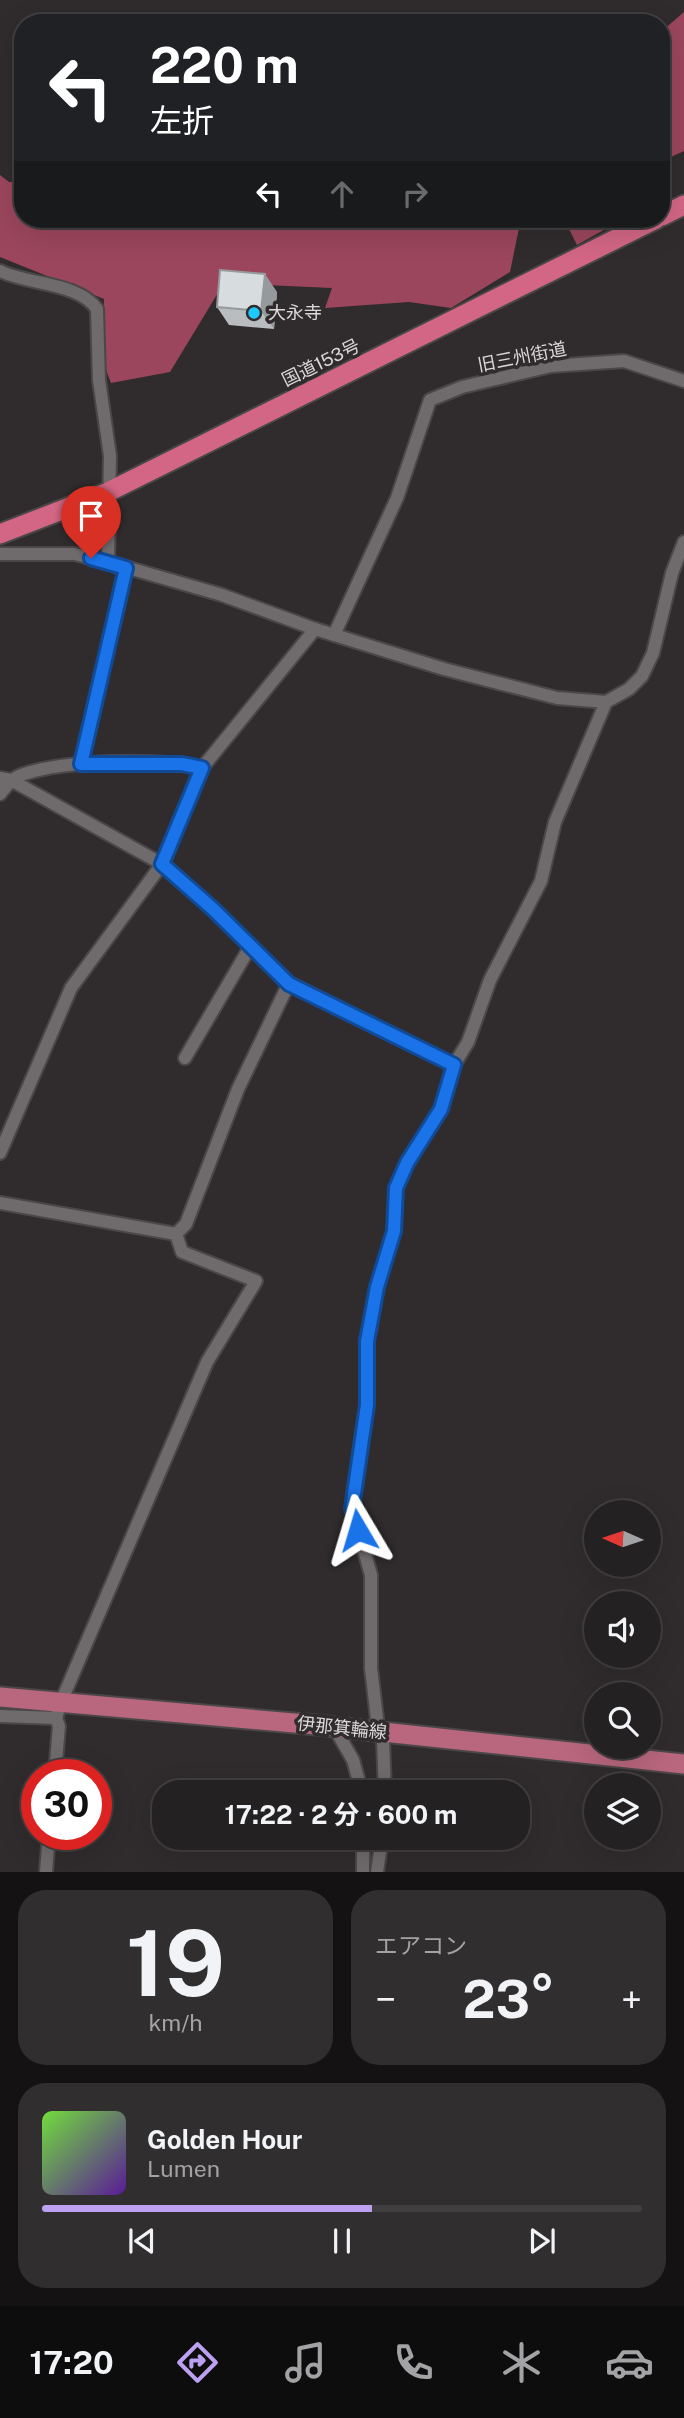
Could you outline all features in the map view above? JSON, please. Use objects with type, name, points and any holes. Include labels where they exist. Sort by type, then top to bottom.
[{"type":"highway","name":"国道153号","points":[[0,534],[108,492],[638,228]]},
{"type":"main road","name":"伊那箕輪線","points":[[0,1697],[59,1710],[334,1727],[684,1764]]},
{"type":"street","points":[[0,271],[75,294],[90,300],[97,309],[99,380],[110,456],[108,562]]},
{"type":"street","name":"旧三州街道","points":[[334,635],[397,498],[430,400],[462,387],[551,366],[624,361],[684,380]]},
{"type":"street","points":[[0,554],[74,554],[108,562],[222,595],[315,629],[444,670],[557,698],[606,702],[629,689],[642,676],[653,653],[683,548]]},
{"type":"street","points":[[81,764],[126,568]]},
{"type":"street","points":[[0,1153],[71,988],[162,864],[202,768],[315,629]]},
{"type":"street","points":[[377,1719],[372,1668],[371,1575],[352,1508],[367,1405],[367,1341],[377,1287],[394,1231],[396,1188],[407,1163],[441,1109],[454,1065],[468,1042],[489,980],[541,881],[555,822],[606,702]]},
{"type":"street","points":[[6,779],[81,764],[182,764],[202,768]]},
{"type":"street","points":[[6,779],[162,864],[213,909],[289,984],[454,1065]]},
{"type":"street","points":[[0,794],[6,779]]},
{"type":"street","points":[[185,1058],[250,947]]},
{"type":"street","points":[[176,1234],[186,1224],[238,1089],[289,984]]},
{"type":"street","points":[[0,1203],[176,1234]]},
{"type":"street","points":[[56,1759],[59,1710],[207,1362],[256,1281],[182,1252],[176,1234]]},
{"type":"street","points":[[0,1716],[59,1710]]},
{"type":"street","points":[[334,1727],[353,1760],[359,1780]]},
{"type":"street","points":[[383,1740],[385,1780]]},
{"type":"street","points":[[46,1872],[48,1850]]},
{"type":"street","points":[[363,1850],[363,1872]]},
{"type":"street","points":[[377,1872],[380,1850]]},
{"type":"shaded area","points":[[684,12],[684,151],[670,157],[670,24]]},
{"type":"shaded area","points":[[0,175],[9,182],[14,182],[14,228],[519,228],[510,272],[451,308],[409,302],[325,308],[332,288],[224,283],[170,372],[111,383],[102,359],[104,299],[0,257]]},
{"type":"shaded area","points":[[568,228],[607,228],[577,245]]},
{"type":"building","points":[[220,270],[265,274],[261,311],[217,307]]},
{"type":"place","name":"大永寺","points":[[254,313]]},
{"type":"route","points":[[91,558],[126,568],[81,764],[182,764],[202,768],[177,835],[162,864],[213,909],[289,984],[454,1065],[441,1109],[407,1163],[396,1188],[394,1231],[377,1287],[367,1341],[367,1405],[352,1508],[358,1530]]}]
